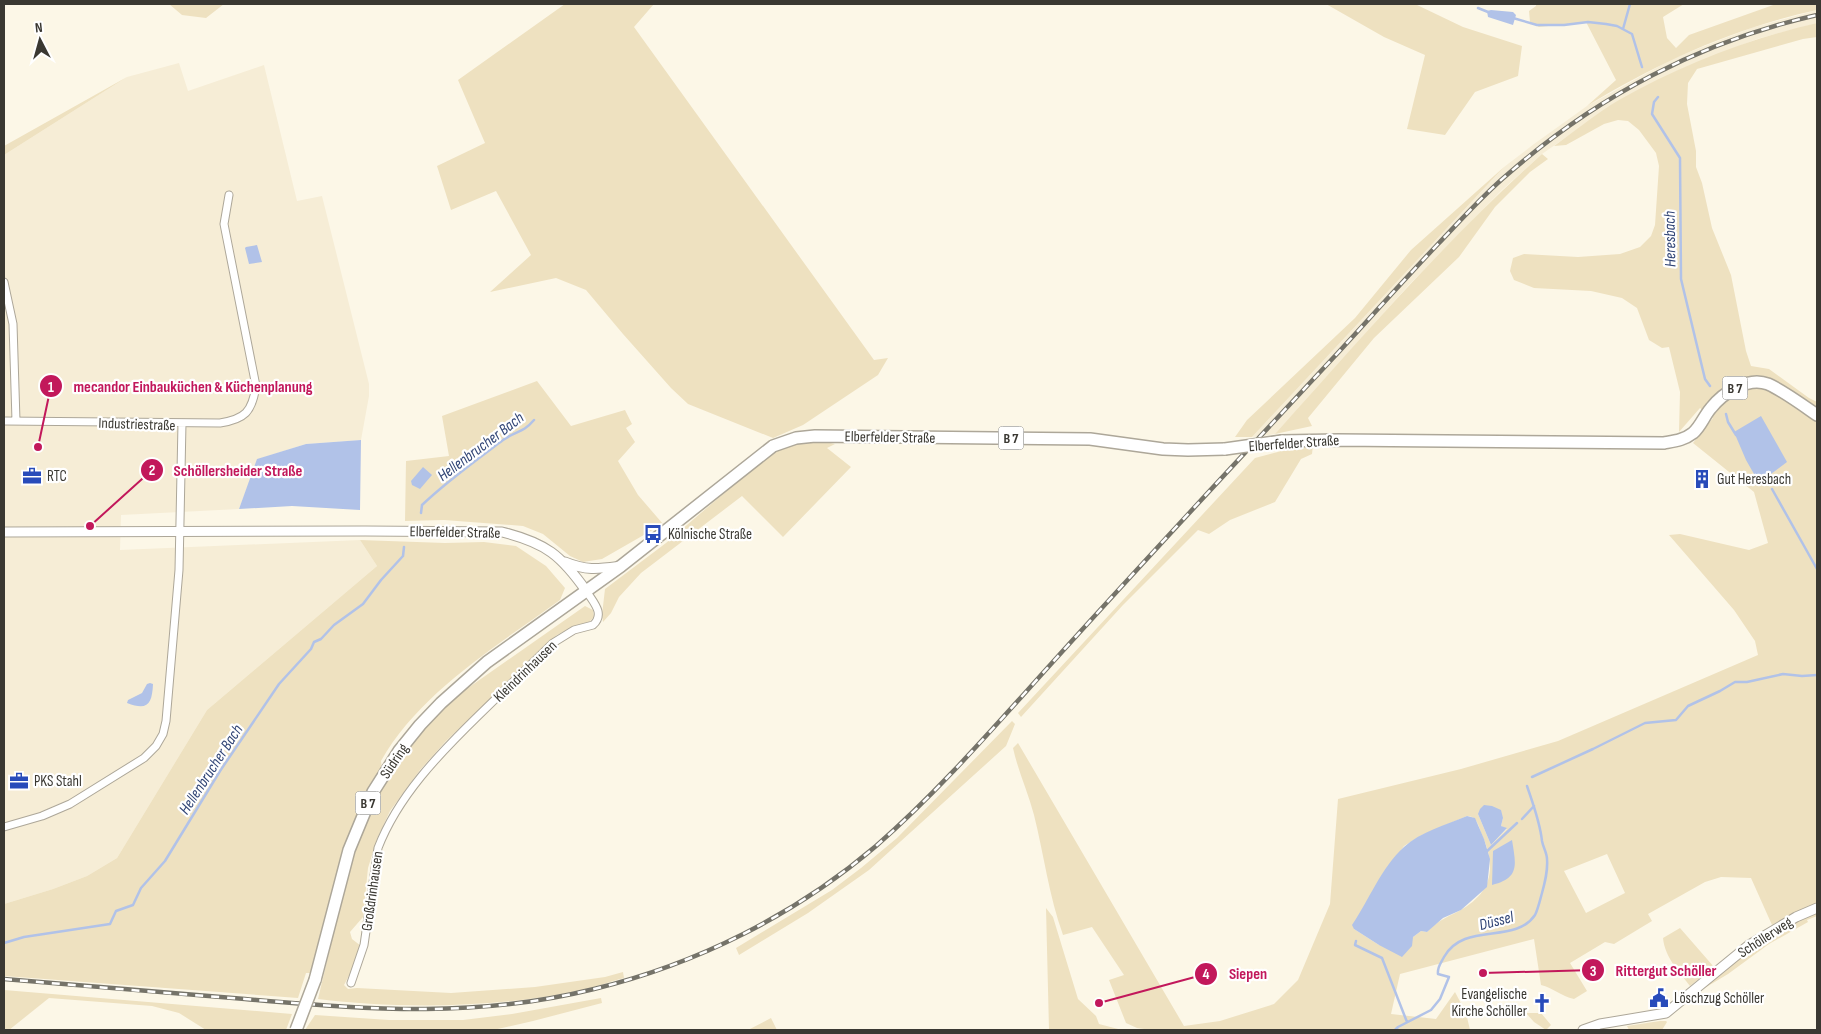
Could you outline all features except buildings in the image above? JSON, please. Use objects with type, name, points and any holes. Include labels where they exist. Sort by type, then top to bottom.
[{"type":"main road","name":"Elberfelder Straße","points":[[587,592],[763,452],[773,446],[796,438],[815,436],[1090,438],[1163,449],[1188,450],[1225,449],[1282,441],[1338,440],[1664,443],[1681,440],[1692,433],[1700,426],[1711,408],[1721,398],[1740,386],[1756,382],[1768,384],[1817,415]]},
{"type":"main road","name":"Südring","points":[[296,1030],[315,980],[349,850],[373,792],[399,751],[441,703],[487,662],[587,592]]},
{"type":"street","points":[[182,423],[231,421],[244,416],[255,396],[256,386],[250,348],[224,224],[229,195]]},
{"type":"street","points":[[4,282],[13,324],[16,421]]},
{"type":"street","name":"Industriestraße","points":[[4,421],[182,423],[176,622],[163,734],[156,746],[144,758],[70,804],[42,816],[4,827]]},
{"type":"street","name":"Elberfelder Straße","points":[[4,532],[502,532],[535,542],[563,561],[587,592]]},
{"type":"street","points":[[563,561],[591,570],[621,566]]},
{"type":"street","name":"Kleindrinhausen","points":[[459,734],[553,642],[596,622],[599,613],[587,592]]},
{"type":"street","name":"Großdrinhausen","points":[[351,983],[364,945],[374,863],[382,836],[415,785],[435,759],[459,734]]},
{"type":"street","name":"Schöllerweg","points":[[1584,1030],[1600,1024],[1666,1013],[1749,946],[1796,917],[1817,908]]},
{"type":"shaded area","points":[[169,4],[224,4],[206,18],[182,15]]},
{"type":"shaded area","points":[[565,4],[654,4],[634,27],[874,360],[888,358],[878,375],[803,425],[773,438],[688,404],[671,388],[586,290],[556,278],[490,292],[531,255],[496,191],[451,210],[437,166],[485,143],[458,80]]},
{"type":"shaded area","points":[[1326,4],[1415,4],[1463,27],[1522,46],[1518,76],[1475,92],[1445,135],[1407,129],[1425,55],[1384,37]]},
{"type":"shaded area","points":[[1536,4],[1684,4],[1663,17],[1667,38],[1676,48],[1689,35],[1776,4],[1817,4],[1817,10],[1756,26],[1698,48],[1642,75],[1587,106],[1616,80],[1586,22],[1539,27],[1530,22],[1529,11]]},
{"type":"shaded area","points":[[1817,10],[1817,23],[1757,39],[1679,70],[1618,101],[1542,154],[1502,190],[1408,286],[1275,434],[1252,437],[1504,167],[1534,144],[1587,106],[1674,58],[1751,28]]},
{"type":"shaded area","points":[[1817,23],[1817,37],[1803,39],[1697,69],[1688,83],[1687,104],[1696,151],[1696,167],[1702,183],[1712,228],[1731,275],[1746,351],[1751,366],[1769,369],[1817,402],[1817,903],[1772,925],[1751,878],[1721,877],[1705,882],[1648,914],[1652,921],[1614,944],[1605,942],[1570,963],[1587,991],[1574,999],[1541,985],[1534,939],[1400,974],[1391,1014],[1436,1019],[1455,992],[1466,1013],[1470,1030],[1151,1030],[1137,1028],[1126,1023],[1109,980],[1124,975],[1092,927],[1063,935],[1050,890],[1034,815],[1013,748],[1018,743],[1184,1026],[1220,1021],[1274,1004],[1298,980],[1330,904],[1338,799],[1461,769],[1558,741],[1758,655],[1755,641],[1734,610],[1669,535],[1680,534],[1749,550],[1768,543],[1754,492],[1693,443],[1713,418],[1700,408],[1679,432],[1680,392],[1669,347],[1662,348],[1649,340],[1637,308],[1622,298],[1591,291],[1534,288],[1514,280],[1510,271],[1513,258],[1524,254],[1578,257],[1620,254],[1640,247],[1651,236],[1655,225],[1659,166],[1656,153],[1639,130],[1628,121],[1618,120],[1604,124],[1566,145],[1554,146],[1611,105],[1666,75],[1715,54],[1791,29]],"holes":[[[1478,814],[1503,818],[1501,826],[1507,829],[1491,845]],[[1467,816],[1473,818],[1479,825],[1489,858],[1490,869],[1485,888],[1470,904],[1438,922],[1427,932],[1421,931],[1413,937],[1379,945],[1354,929],[1371,894],[1404,846],[1422,835]],[[1607,854],[1625,893],[1586,913],[1564,871]]]},
{"type":"shaded area","points":[[179,63],[188,91],[264,65],[297,201],[322,196],[369,384],[369,396],[361,440],[306,444],[258,459],[239,509],[121,515],[120,550],[360,540],[377,566],[207,710],[117,858],[87,876],[4,904],[4,155],[127,77]]},
{"type":"shaded area","points":[[127,77],[4,155],[4,146]]},
{"type":"shaded area","points":[[1542,154],[1548,159],[1530,172],[1495,207],[1459,257],[1374,338],[1308,418],[1312,426],[1275,434],[1438,255]]},
{"type":"shaded area","points":[[1504,167],[1252,437],[1235,437],[1247,420],[1355,318],[1411,250]]},
{"type":"shaded area","points":[[537,381],[571,426],[625,410],[632,424],[626,428],[635,442],[618,461],[638,495],[663,524],[602,559],[583,562],[570,556],[543,534],[523,526],[444,520],[405,521],[406,461],[449,456],[442,416]]},
{"type":"shaded area","points":[[822,441],[835,444],[827,448],[851,467],[783,537],[742,496],[641,573],[619,597],[611,613],[603,622],[605,589],[666,543],[759,463],[782,448],[804,442]]},
{"type":"shaded area","points":[[1313,445],[1312,454],[1301,459],[1275,502],[1230,520],[1209,534],[1198,530],[1123,605],[1021,717],[1018,713],[1255,458],[1297,447]]},
{"type":"shaded area","points":[[360,540],[445,543],[484,542],[516,546],[546,566],[565,588],[560,600],[486,653],[438,692],[416,713],[397,736],[381,761],[382,768],[366,795],[350,831],[312,973],[306,973],[298,998],[4,976],[4,904],[87,876],[117,858],[207,710],[377,566]]},
{"type":"shaded area","points":[[585,606],[593,610],[594,617],[588,623],[577,625],[557,635],[446,741],[420,770],[390,811],[377,839],[368,868],[363,917],[350,932],[352,939],[361,946],[344,985],[348,989],[451,993],[535,987],[605,977],[623,972],[624,978],[583,990],[546,997],[481,1004],[381,1004],[318,999],[351,860],[374,803],[402,753],[424,725],[448,702]]},
{"type":"shaded area","points":[[1012,721],[1015,724],[1006,746],[869,870],[808,913],[739,955],[736,948],[832,890],[897,838]]},
{"type":"shaded area","points":[[1046,908],[1053,917],[1078,999],[1096,1016],[1099,1024],[1122,1030],[1049,1030]]},
{"type":"shaded area","points":[[1817,911],[1817,916],[1807,920],[1808,922],[1769,944],[1728,974],[1698,992],[1750,948]]},
{"type":"shaded area","points":[[1680,928],[1714,967],[1690,986],[1670,958],[1664,945],[1663,938]]},
{"type":"shaded area","points":[[4,990],[292,1014],[286,1030],[206,1030],[179,1013],[152,1006],[49,998],[9,1030],[4,1030]]},
{"type":"shaded area","points":[[601,998],[602,1003],[493,1030],[305,1030],[315,1015],[389,1020],[463,1020],[512,1014]]},
{"type":"shaded area","points":[[1526,1013],[1541,1013],[1551,1025],[1546,1030],[1534,1022]]},
{"type":"shaded area","points":[[771,1018],[777,1030],[748,1030]]},
{"type":"shaded area","points":[[1660,1021],[1667,1022],[1662,1030],[1629,1030],[1627,1026]]},
{"type":"water","points":[[1487,11],[1513,12],[1516,15],[1513,25],[1488,17]]},
{"type":"water","points":[[257,245],[262,262],[249,264],[245,248]]},
{"type":"water","points":[[1761,416],[1787,462],[1767,477],[1758,481],[1746,460],[1734,432]]},
{"type":"water","points":[[361,440],[360,510],[292,506],[239,509],[257,459],[306,444]]},
{"type":"water","points":[[423,467],[432,475],[420,489],[412,485],[411,481]]},
{"type":"water","points":[[147,684],[153,684],[148,704],[140,706],[127,703],[128,700],[142,693]]},
{"type":"water","points":[[1484,805],[1501,810],[1503,818],[1501,826],[1507,828],[1491,845],[1478,814]]},
{"type":"water","points":[[1467,816],[1475,818],[1490,859],[1487,887],[1461,910],[1443,918],[1427,932],[1421,931],[1413,937],[1412,946],[1402,957],[1354,929],[1352,925],[1382,874],[1404,847],[1425,833]]},
{"type":"water","points":[[1512,840],[1515,863],[1512,874],[1508,879],[1492,885],[1493,851]]},
{"type":"waterway","points":[[1623,29],[1630,4]]},
{"type":"waterway","name":"Heresbach","points":[[1478,8],[1488,12]]},
{"type":"waterway","name":"Heresbach","points":[[1513,18],[1537,25],[1564,25],[1588,22],[1617,26],[1632,34],[1642,67]]},
{"type":"waterway","name":"Heresbach","points":[[1658,97],[1654,102],[1652,114],[1680,158],[1681,279],[1705,379],[1710,386]]},
{"type":"waterway","name":"Heresbach","points":[[1726,414],[1728,422],[1736,435]]},
{"type":"waterway","name":"Hellenbrucher Bach","points":[[421,513],[422,505],[451,479],[503,440],[526,428],[534,420]]},
{"type":"waterway","name":"Heresbach","points":[[1772,489],[1817,569]]},
{"type":"waterway","name":"Hellenbrucher Bach","points":[[4,943],[24,937],[110,924],[116,911],[133,905],[141,888],[165,861],[220,771],[279,684],[311,649],[314,642],[321,639],[334,625],[363,604],[381,580],[403,556],[404,547]]},
{"type":"waterway","name":"Düssel","points":[[1532,777],[1645,723],[1676,720],[1688,706],[1735,682],[1747,682],[1783,674],[1817,675]]},
{"type":"waterway","name":"Düssel","points":[[1395,1030],[1431,1010],[1440,999],[1449,977],[1438,974],[1438,969],[1444,957],[1453,946],[1464,939],[1515,929],[1526,924],[1535,915],[1545,881],[1547,859],[1538,820],[1527,786]]},
{"type":"waterway","points":[[1522,819],[1534,806]]},
{"type":"waterway","points":[[1485,853],[1517,823]]},
{"type":"waterway","points":[[1356,941],[1355,945],[1382,958],[1407,1022]]},
{"type":"railway","points":[[4,979],[334,1006],[420,1009],[463,1008],[506,1005],[549,998],[632,979],[670,966],[743,934],[778,915],[845,871],[876,846],[922,803],[988,734],[1156,548],[1425,258],[1481,199],[1508,174],[1578,120],[1615,96],[1653,75],[1692,56],[1733,40],[1774,26],[1817,15]]},
{"type":"place","name":"mecandor Einbauküchen & Küchenplanung","points":[[38,447]]},
{"type":"place","name":"RTC","points":[[32,476]]},
{"type":"place","name":"Gut Heresbach","points":[[1702,479]]},
{"type":"place","name":"Schöllersheider Straße","points":[[90,526]]},
{"type":"place","name":"Kölnische Straße","points":[[653,534]]},
{"type":"place","name":"PKS Stahl","points":[[19,781]]},
{"type":"place","name":"Rittergut Schöller","points":[[1483,973]]},
{"type":"place","name":"Löschzug Schöller","points":[[1659,998]]},
{"type":"place","name":"Siepen","points":[[1099,1003]]},
{"type":"place","name":"Evangelische Kirche Schöller","points":[[1542,1003]]}]
